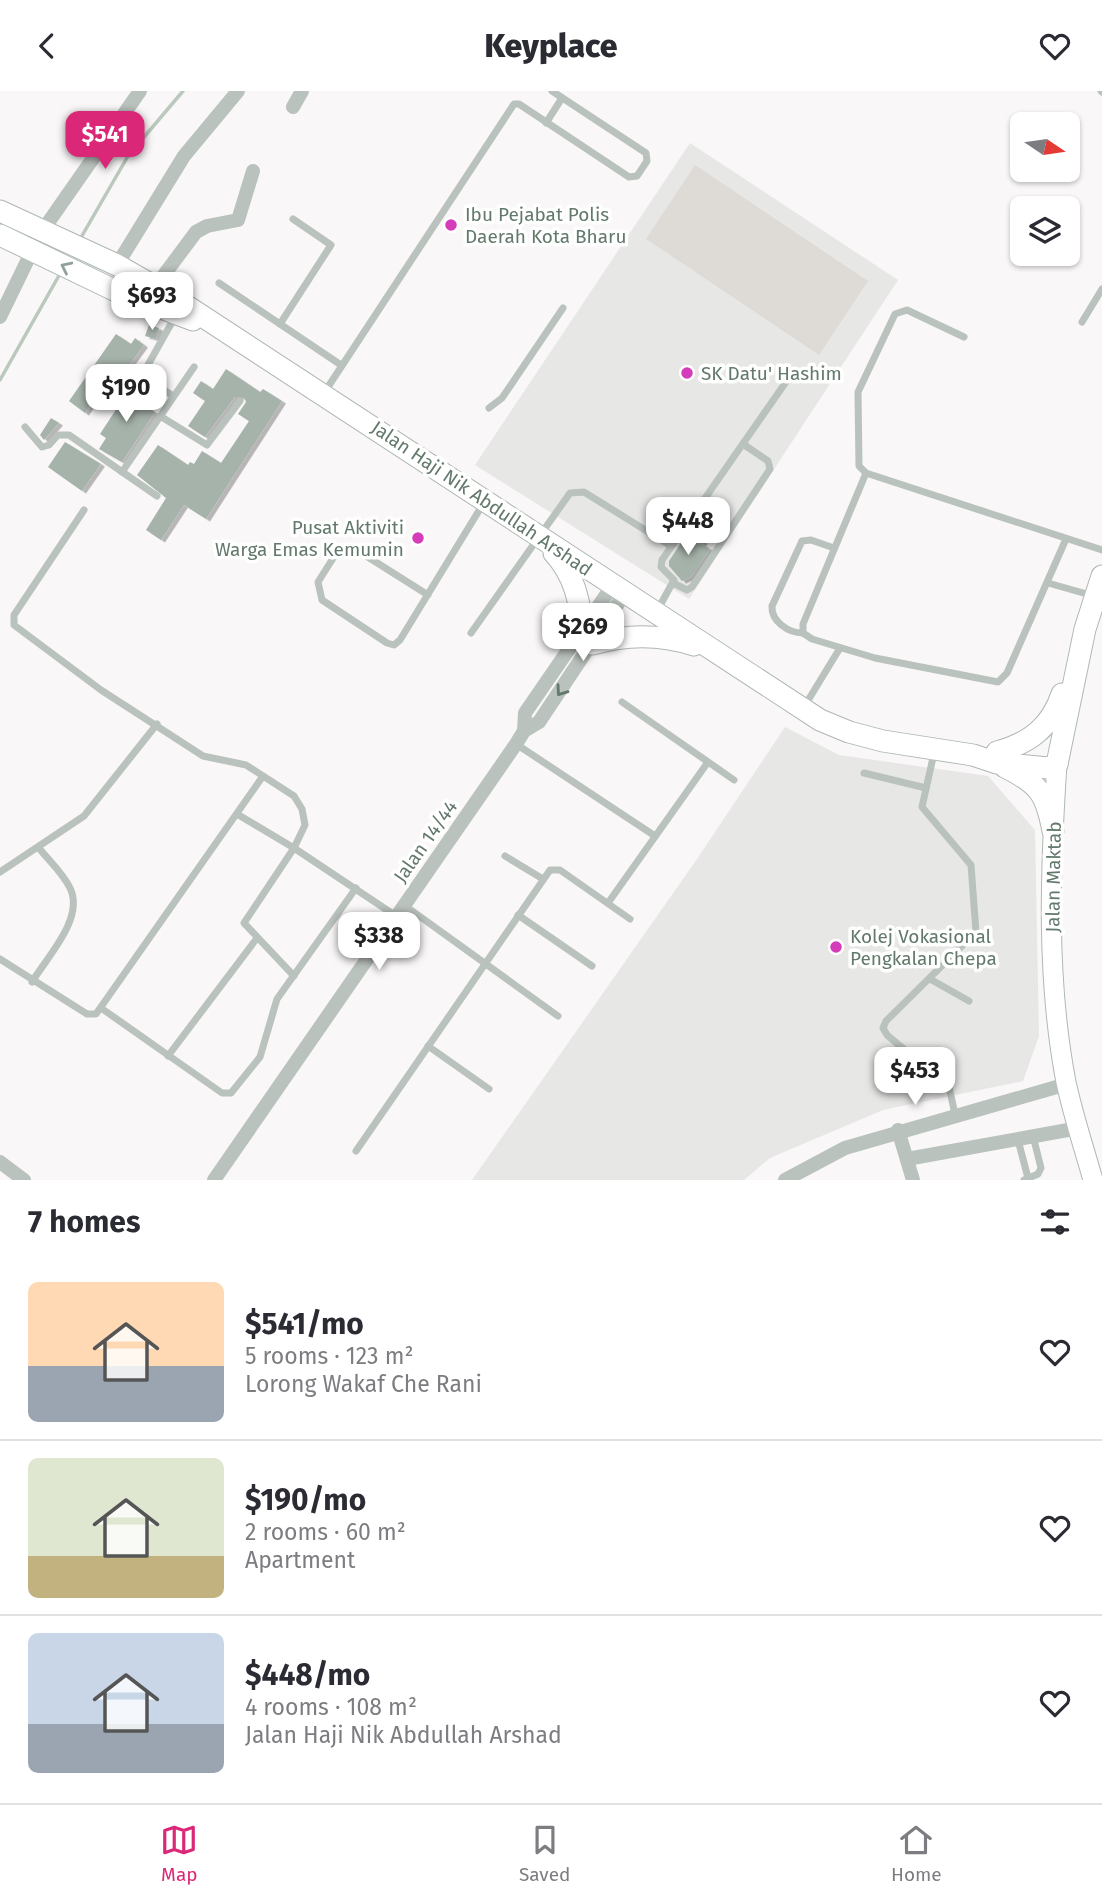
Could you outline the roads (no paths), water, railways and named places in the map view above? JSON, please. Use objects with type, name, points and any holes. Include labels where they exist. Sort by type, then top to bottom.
[{"type":"main road","name":"Jalan Haji Nik Abdullah Arshad","points":[[0,211],[113,263],[155,287],[324,393],[537,538],[803,709],[849,732],[1048,768],[1058,764]]},
{"type":"main road","name":"Jalan Haji Nik Abdullah Arshad","points":[[0,235],[99,283],[222,330]]},
{"type":"main road","points":[[537,538],[558,557],[572,581],[587,640],[635,636],[664,638],[692,644],[731,662]]},
{"type":"main road","name":"Jalan Maktab","points":[[1058,764],[1084,629],[1102,576]]},
{"type":"main road","points":[[1053,831],[1049,808],[1036,786],[997,757],[1030,740],[1050,720],[1058,706],[1084,629]]},
{"type":"street","points":[[43,230],[140,91]]},
{"type":"street","points":[[113,263],[184,156],[238,91]]},
{"type":"street","points":[[293,107],[302,91]]},
{"type":"street","points":[[155,287],[196,232],[207,226],[238,219],[253,170]]},
{"type":"street","points":[[0,317],[32,251]]},
{"type":"street","name":"Jalan 14/44","points":[[214,1180],[516,744],[524,731],[526,713],[587,640],[619,589]]},
{"type":"street","name":"Jalan Maktab","points":[[1058,764],[1051,917],[1056,1016],[1066,1084],[1093,1180]]},
{"type":"street","points":[[785,1180],[845,1148],[898,1130],[1066,1084]]},
{"type":"street","points":[[907,1159],[1079,1128]]},
{"type":"street","points":[[898,1130],[913,1180]]},
{"type":"street","points":[[0,1162],[24,1180]]},
{"type":"lane","points":[[324,393],[511,106],[519,104],[629,177],[635,178],[647,161],[646,153],[552,91]]},
{"type":"lane","points":[[546,123],[562,99]]},
{"type":"lane","points":[[280,324],[331,246],[293,219]]},
{"type":"lane","points":[[219,283],[341,365]]},
{"type":"lane","points":[[1082,322],[1102,289]]},
{"type":"lane","points":[[489,408],[502,398],[563,308]]},
{"type":"lane","points":[[964,337],[906,310],[895,314],[858,392],[858,458],[866,473],[1102,550]]},
{"type":"lane","points":[[173,396],[149,380],[144,372],[176,314]]},
{"type":"lane","points":[[122,472],[194,367]]},
{"type":"lane","points":[[656,613],[674,577],[664,570],[661,563],[788,380]]},
{"type":"lane","points":[[160,416],[207,445],[240,401]]},
{"type":"lane","points":[[25,427],[42,447],[49,445],[58,435],[69,435],[158,496]]},
{"type":"lane","points":[[673,583],[687,590],[692,587],[770,469],[768,461],[743,444]]},
{"type":"lane","points":[[803,633],[803,624],[866,473]]},
{"type":"lane","points":[[471,633],[566,495],[579,491],[671,546]]},
{"type":"lane","points":[[428,595],[352,547],[337,552],[318,582],[320,599],[391,645],[400,640],[428,595],[485,501]]},
{"type":"lane","points":[[84,510],[14,615],[13,622],[101,690],[203,756],[242,764],[294,796],[302,809],[304,832],[244,920],[247,929],[294,976]]},
{"type":"lane","points":[[834,548],[811,540],[802,541],[772,606],[771,611],[778,622],[793,632],[803,633],[812,639],[840,648],[998,682],[1007,673],[1066,539]]},
{"type":"lane","points":[[1048,583],[1095,596]]},
{"type":"lane","points":[[803,709],[840,648]]},
{"type":"lane","points":[[622,702],[734,780]]},
{"type":"lane","points":[[0,872],[85,816],[157,724]]},
{"type":"lane","points":[[516,744],[656,837]]},
{"type":"lane","points":[[935,749],[923,810],[971,865],[976,929],[973,937],[886,1021],[883,1028],[887,1035],[949,1087],[955,1114]]},
{"type":"lane","points":[[608,904],[708,762]]},
{"type":"lane","points":[[864,773],[926,788]]},
{"type":"lane","points":[[0,959],[32,982],[86,1014],[93,1015],[101,1008],[263,776]]},
{"type":"lane","points":[[237,814],[356,888],[400,910],[558,1016]]},
{"type":"lane","points":[[32,982],[74,910],[69,887],[38,848]]},
{"type":"lane","points":[[505,856],[542,879]]},
{"type":"lane","points":[[356,1151],[550,870],[557,869],[630,919]]},
{"type":"lane","points":[[101,1008],[222,1093],[232,1093],[260,1057],[276,1001],[356,888]]},
{"type":"lane","points":[[517,915],[592,966]]},
{"type":"lane","points":[[168,1056],[257,938]]},
{"type":"lane","points":[[930,979],[968,1001]]},
{"type":"lane","points":[[428,1046],[489,1089]]},
{"type":"lane","points":[[1018,1139],[1026,1179],[1038,1174],[1041,1168],[1033,1136]]},
{"type":"waterway","points":[[79,241],[128,156],[183,91]]},
{"type":"waterway","points":[[0,380],[61,272]]},
{"type":"place","name":"Ibu Pejabat Polis Daerah Kota Bharu","points":[[451,225]]},
{"type":"place","name":"SK Datu' Hashim","points":[[687,373]]},
{"type":"place","name":"Pusat Aktiviti Warga Emas Kemumin","points":[[418,538]]},
{"type":"place","name":"Kolej Vokasional Pengkalan Chepa","points":[[836,947]]}]
